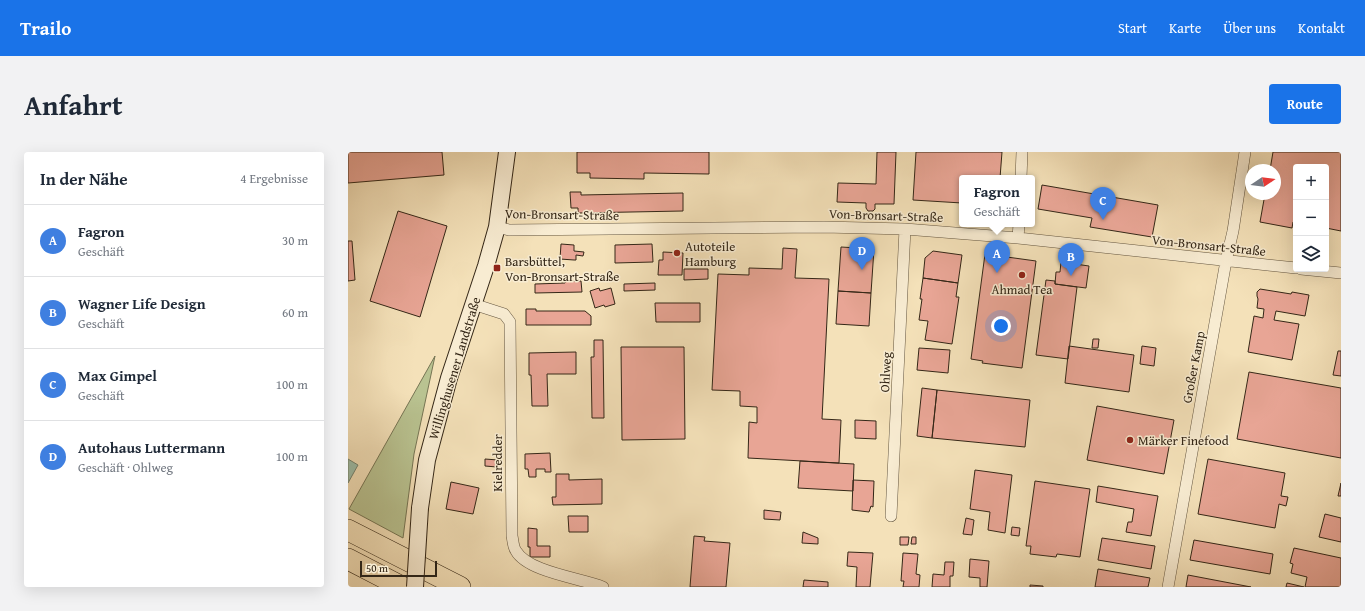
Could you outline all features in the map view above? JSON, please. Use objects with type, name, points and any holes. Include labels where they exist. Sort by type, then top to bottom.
[{"type":"highway","points":[[348,530],[460,587]]},
{"type":"highway","points":[[348,559],[402,587]]},
{"type":"main road","name":"Willinghusener Landstraße","points":[[415,587],[420,508],[427,460],[449,378],[497,227],[507,152]]},
{"type":"street","points":[[1021,175],[1022,152]]},
{"type":"street","name":"Großer Kamp","points":[[1168,587],[1226,260],[1233,231],[1245,152]]},
{"type":"street","name":"Von-Bronsart-Straße","points":[[497,227],[509,230],[824,227],[905,229],[1018,238],[1293,268]]},
{"type":"street","points":[[1018,238],[1019,227]]},
{"type":"street","name":"Ohlweg","points":[[891,516],[905,229]]},
{"type":"street","points":[[1329,272],[1341,273]]},
{"type":"street","name":"Kielredder","points":[[473,304],[504,314],[510,322],[512,536],[515,550],[525,561],[549,572],[603,587]]},
{"type":"shaded area","points":[[435,356],[414,454],[403,538],[349,509]]},
{"type":"shaded area","points":[[348,459],[358,465],[348,483]]},
{"type":"building","points":[[348,152],[442,152],[444,175],[348,183]]},
{"type":"building","points":[[577,152],[709,152],[709,174],[644,173],[644,179],[590,178],[590,173],[577,173]]},
{"type":"building","points":[[877,152],[896,152],[894,204],[875,204],[875,209],[873,211],[868,211],[866,208],[866,203],[837,202],[838,183],[876,184]]},
{"type":"building","points":[[916,152],[1002,152],[1000,175],[959,175],[959,203],[913,200]]},
{"type":"building","points":[[1273,152],[1341,152],[1341,231],[1329,229],[1329,164],[1293,164],[1292,228],[1260,222],[1264,200],[1281,200],[1281,164],[1271,164]]},
{"type":"building","points":[[1042,185],[1158,205],[1152,237],[1090,227],[1092,218],[1038,209]]},
{"type":"building","points":[[570,192],[581,192],[581,195],[683,193],[683,211],[578,213],[578,208],[571,208]]},
{"type":"building","points":[[398,211],[447,226],[420,317],[370,301]]},
{"type":"building","points":[[348,241],[352,241],[355,280],[348,281]]},
{"type":"building","points":[[561,244],[574,245],[574,251],[584,252],[583,256],[576,255],[576,260],[560,259]]},
{"type":"building","points":[[652,244],[653,262],[615,263],[615,245]]},
{"type":"building","points":[[841,247],[874,249],[871,293],[838,291]]},
{"type":"building","points":[[783,248],[797,249],[795,278],[829,279],[822,419],[841,420],[839,463],[748,458],[749,422],[757,423],[757,407],[740,406],[740,391],[712,390],[718,274],[749,275],[749,268],[782,269]]},
{"type":"building","points":[[933,251],[962,255],[958,283],[923,278],[925,258]]},
{"type":"building","points":[[663,252],[683,253],[682,275],[658,275],[659,260],[663,260]]},
{"type":"building","points":[[985,254],[1036,261],[1022,368],[982,363],[983,361],[971,359]]},
{"type":"building","points":[[1061,262],[1089,266],[1086,288],[1055,284],[1056,272],[1060,272]]},
{"type":"building","points":[[684,269],[708,269],[708,279],[684,280]]},
{"type":"building","points":[[923,278],[958,283],[956,297],[959,297],[952,344],[925,340],[928,321],[919,320]]},
{"type":"building","points":[[1046,280],[1055,281],[1055,284],[1077,287],[1068,359],[1036,355]]},
{"type":"building","points":[[565,281],[581,281],[582,292],[535,293],[535,284],[565,283]]},
{"type":"building","points":[[655,283],[655,290],[624,291],[624,284]]},
{"type":"building","points":[[599,288],[600,291],[611,288],[615,304],[595,308],[590,291]]},
{"type":"building","points":[[1260,289],[1309,295],[1305,316],[1276,311],[1274,320],[1299,324],[1292,360],[1248,352],[1254,316],[1263,318],[1264,309],[1257,308],[1257,292]]},
{"type":"building","points":[[838,291],[871,293],[869,326],[836,324]]},
{"type":"building","points":[[655,303],[700,303],[700,322],[656,322]]},
{"type":"building","points":[[526,309],[536,309],[536,311],[585,311],[591,316],[591,325],[526,325]]},
{"type":"building","points":[[1093,339],[1099,339],[1098,348],[1092,348]]},
{"type":"building","points":[[594,340],[603,340],[604,418],[592,418],[591,357],[594,357]]},
{"type":"building","points":[[1069,346],[1134,355],[1129,392],[1065,383]]},
{"type":"building","points":[[1142,346],[1156,348],[1154,366],[1140,364]]},
{"type":"building","points":[[621,347],[684,347],[685,439],[622,440]]},
{"type":"building","points":[[919,348],[950,350],[948,373],[917,370]]},
{"type":"building","points":[[1338,351],[1341,351],[1341,376],[1333,375]]},
{"type":"building","points":[[576,352],[576,374],[547,374],[548,406],[532,406],[531,375],[529,375],[529,353]]},
{"type":"building","points":[[1249,372],[1341,388],[1341,458],[1237,439]]},
{"type":"building","points":[[922,388],[937,390],[932,438],[917,436]]},
{"type":"building","points":[[937,390],[1030,400],[1025,447],[932,438]]},
{"type":"building","name":"Märker Finefood","points":[[1097,406],[1174,420],[1164,474],[1087,460]]},
{"type":"building","points":[[855,420],[876,421],[876,439],[855,438]]},
{"type":"building","points":[[550,453],[551,472],[545,472],[545,469],[536,469],[536,477],[529,477],[528,469],[525,469],[525,454]]},
{"type":"building","points":[[485,459],[498,460],[497,467],[485,466]]},
{"type":"building","points":[[1208,459],[1285,473],[1281,496],[1288,497],[1286,506],[1279,504],[1275,528],[1198,514]]},
{"type":"building","points":[[800,461],[854,464],[853,491],[798,488]]},
{"type":"building","points":[[975,470],[1012,475],[1005,533],[988,530],[990,512],[970,509]]},
{"type":"building","points":[[556,474],[569,474],[569,480],[602,479],[602,504],[553,505],[552,497],[556,497]]},
{"type":"building","points":[[853,480],[874,481],[873,507],[871,506],[869,512],[852,510]]},
{"type":"building","points":[[1035,481],[1090,489],[1080,557],[1057,554],[1056,557],[1030,554],[1031,546],[1026,546]]},
{"type":"building","points":[[451,482],[479,488],[473,514],[446,509]]},
{"type":"building","points":[[1341,483],[1341,496],[1338,496]]},
{"type":"building","points":[[1098,486],[1158,496],[1151,536],[1126,532],[1128,522],[1132,522],[1134,509],[1096,502]]},
{"type":"building","points":[[764,510],[781,512],[780,520],[764,519]]},
{"type":"building","points":[[1325,514],[1341,518],[1341,542],[1319,537]]},
{"type":"building","points":[[568,516],[588,516],[588,532],[569,532]]},
{"type":"building","points":[[966,518],[974,520],[972,535],[963,534]]},
{"type":"building","points":[[1012,527],[1020,528],[1019,536],[1011,535]]},
{"type":"building","points":[[528,528],[537,529],[537,546],[550,546],[550,557],[530,557],[530,547],[528,547]]},
{"type":"building","points":[[803,532],[818,538],[818,544],[802,543]]},
{"type":"building","points":[[694,536],[705,537],[704,541],[730,543],[726,587],[690,587]]},
{"type":"building","points":[[900,537],[909,537],[908,545],[900,545]]},
{"type":"building","points":[[912,537],[916,537],[916,544],[911,544]]},
{"type":"building","points":[[1102,538],[1155,546],[1151,569],[1098,560]]},
{"type":"building","points":[[1194,540],[1273,554],[1270,574],[1190,560]]},
{"type":"building","points":[[1294,548],[1341,558],[1341,587],[1305,587],[1307,577],[1291,573],[1293,564],[1290,563]]},
{"type":"building","points":[[848,552],[873,553],[870,587],[856,587],[857,567],[847,566]]},
{"type":"building","points":[[903,553],[918,554],[916,574],[920,575],[919,587],[903,587],[904,581],[901,581]]},
{"type":"building","points":[[970,559],[989,561],[987,587],[980,587],[980,578],[969,577]]},
{"type":"building","points":[[945,562],[954,562],[953,576],[950,576],[950,587],[932,587],[933,574],[944,575]]},
{"type":"building","points":[[1098,569],[1150,578],[1148,587],[1095,587]]},
{"type":"building","points":[[1188,575],[1251,587],[1186,587]]},
{"type":"building","points":[[804,580],[828,582],[828,587],[803,587]]},
{"type":"building","points":[[1287,583],[1304,587],[1286,587]]},
{"type":"building","points":[[1030,585],[1043,586],[1043,587],[1030,587]]},
{"type":"place","name":"Max Gimpel","points":[[1103,220]]},
{"type":"place","name":"Autoteile Hamburg","points":[[677,253]]},
{"type":"place","name":"Barsbüttel, Von-Bronsart-Straße","points":[[497,268]]},
{"type":"place","name":"Autohaus Luttermann","points":[[862,270]]},
{"type":"place","name":"Fagron","points":[[997,273]]},
{"type":"place","name":"Ahmad Tea","points":[[1022,275]]},
{"type":"place","name":"Wagner Life Design","points":[[1071,276]]},
{"type":"place","name":"Märker Finefood","points":[[1130,440]]}]
